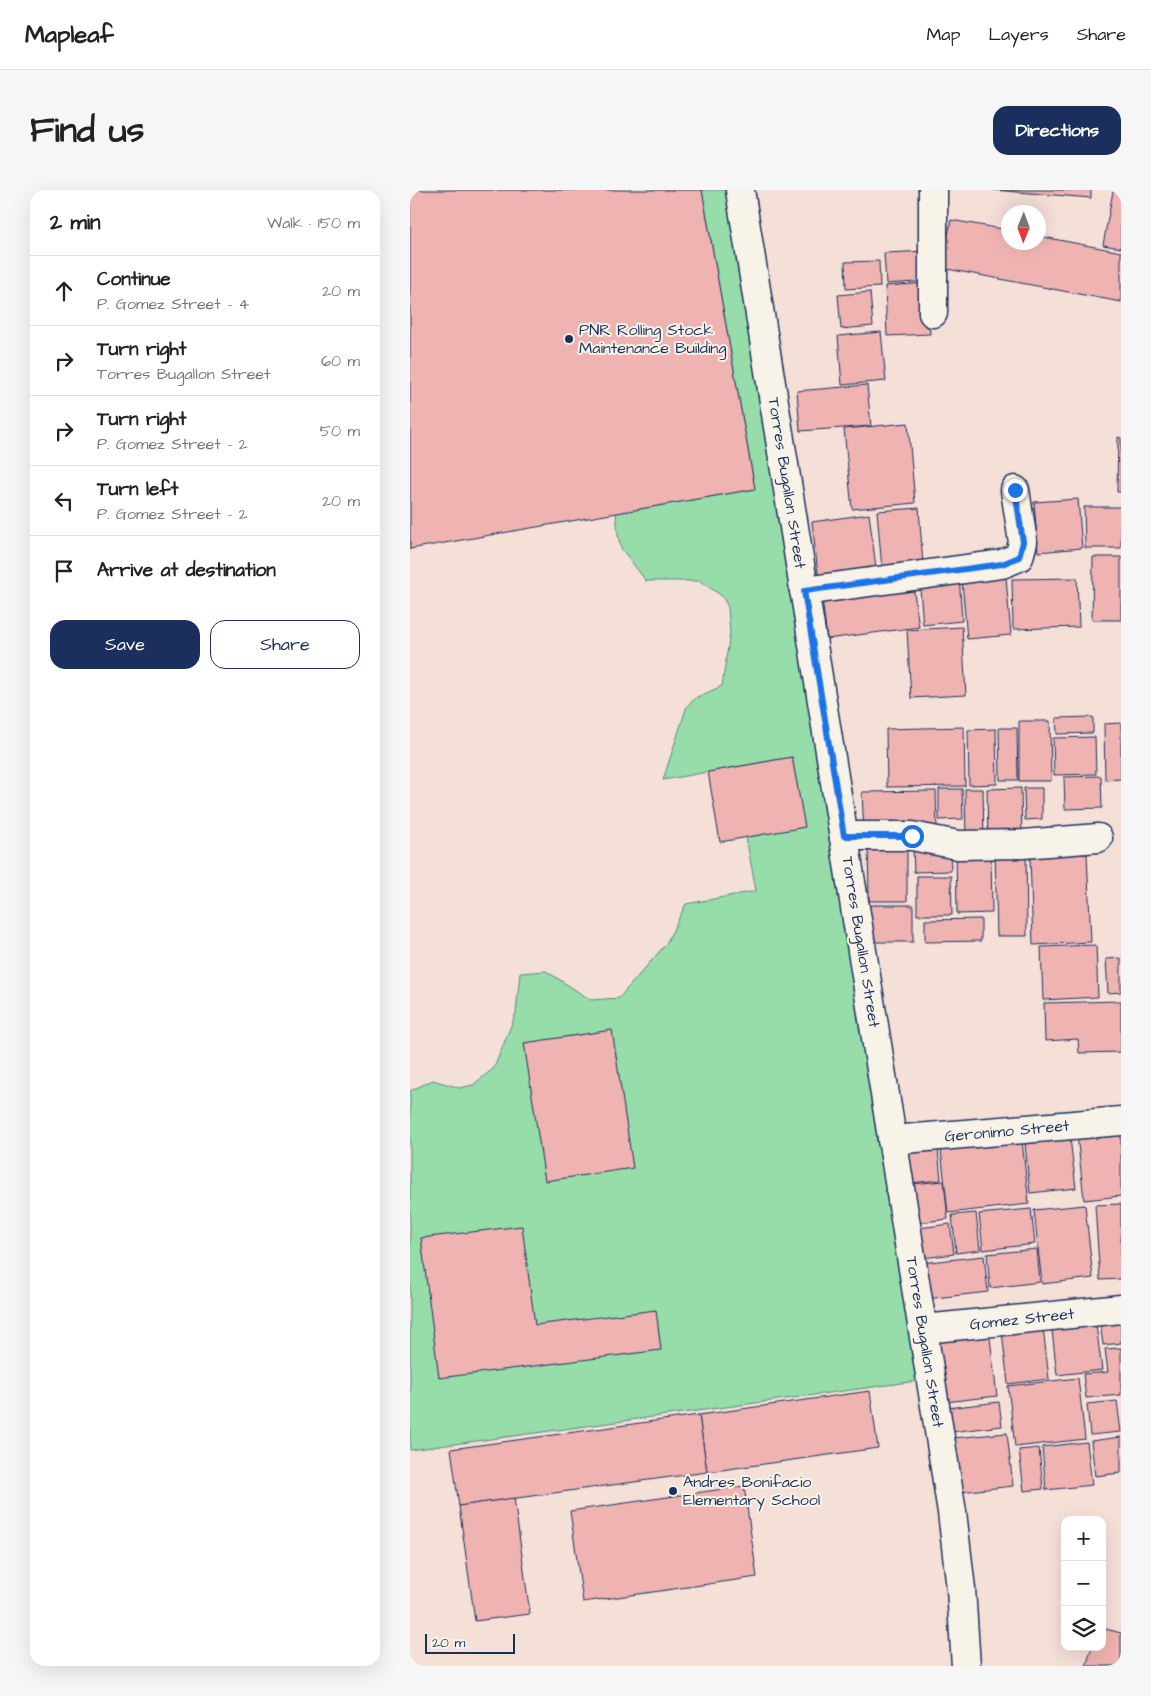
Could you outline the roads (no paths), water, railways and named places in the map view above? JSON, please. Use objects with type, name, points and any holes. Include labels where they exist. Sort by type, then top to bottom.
[{"type":"street","name":"Torres Bugallon Street","points":[[740,190],[924,1329],[952,1512],[961,1589],[966,1666]]},
{"type":"street","points":[[933,190],[933,313]]},
{"type":"street","points":[[804,591],[1002,564],[1019,557],[1023,542],[1015,490]]},
{"type":"street","points":[[844,836],[912,836],[958,845],[1023,844],[1098,838]]},
{"type":"street","name":"Geronimo Street","points":[[892,1140],[1121,1121]]},
{"type":"street","name":"Gomez Street","points":[[924,1329],[1121,1309]]},
{"type":"place","name":"PNR Rolling Stock Maintenance Building","points":[[569,339]]},
{"type":"place","name":"Andres Bonifacio Elementary School","points":[[673,1491]]}]
